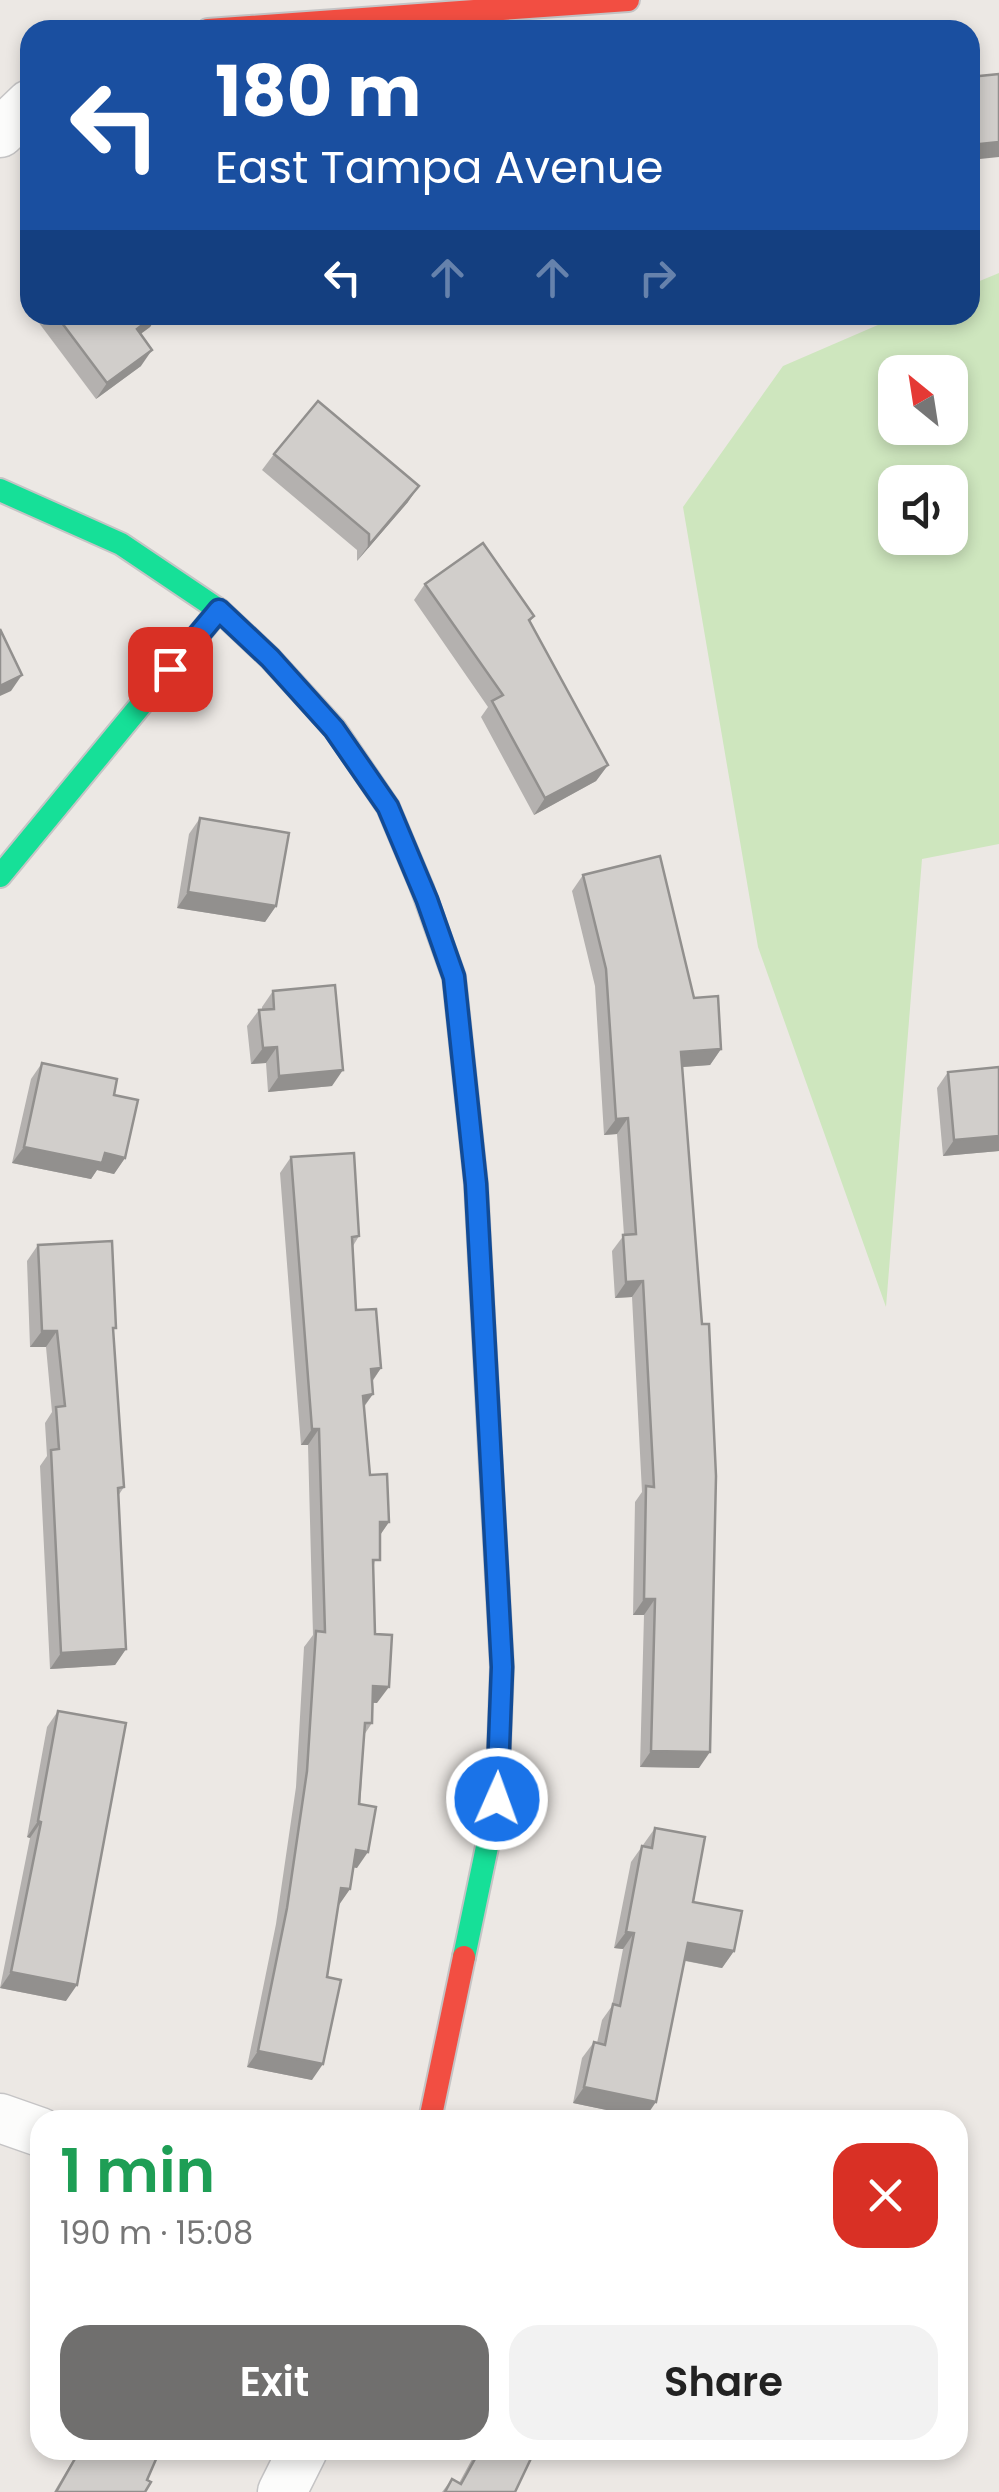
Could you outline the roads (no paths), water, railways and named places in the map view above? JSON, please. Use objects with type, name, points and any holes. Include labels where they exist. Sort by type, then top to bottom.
[{"type":"street","points":[[348,20],[628,0]]},
{"type":"street","points":[[0,133],[20,114]]},
{"type":"street","points":[[0,490],[121,544],[219,610],[270,658],[334,729],[388,807],[454,977],[476,1184],[502,1667],[497,1799],[432,2110]]},
{"type":"street","points":[[0,876],[219,610]]},
{"type":"street","points":[[0,2118],[30,2128]]},
{"type":"street","points":[[282,2492],[298,2460]]}]
